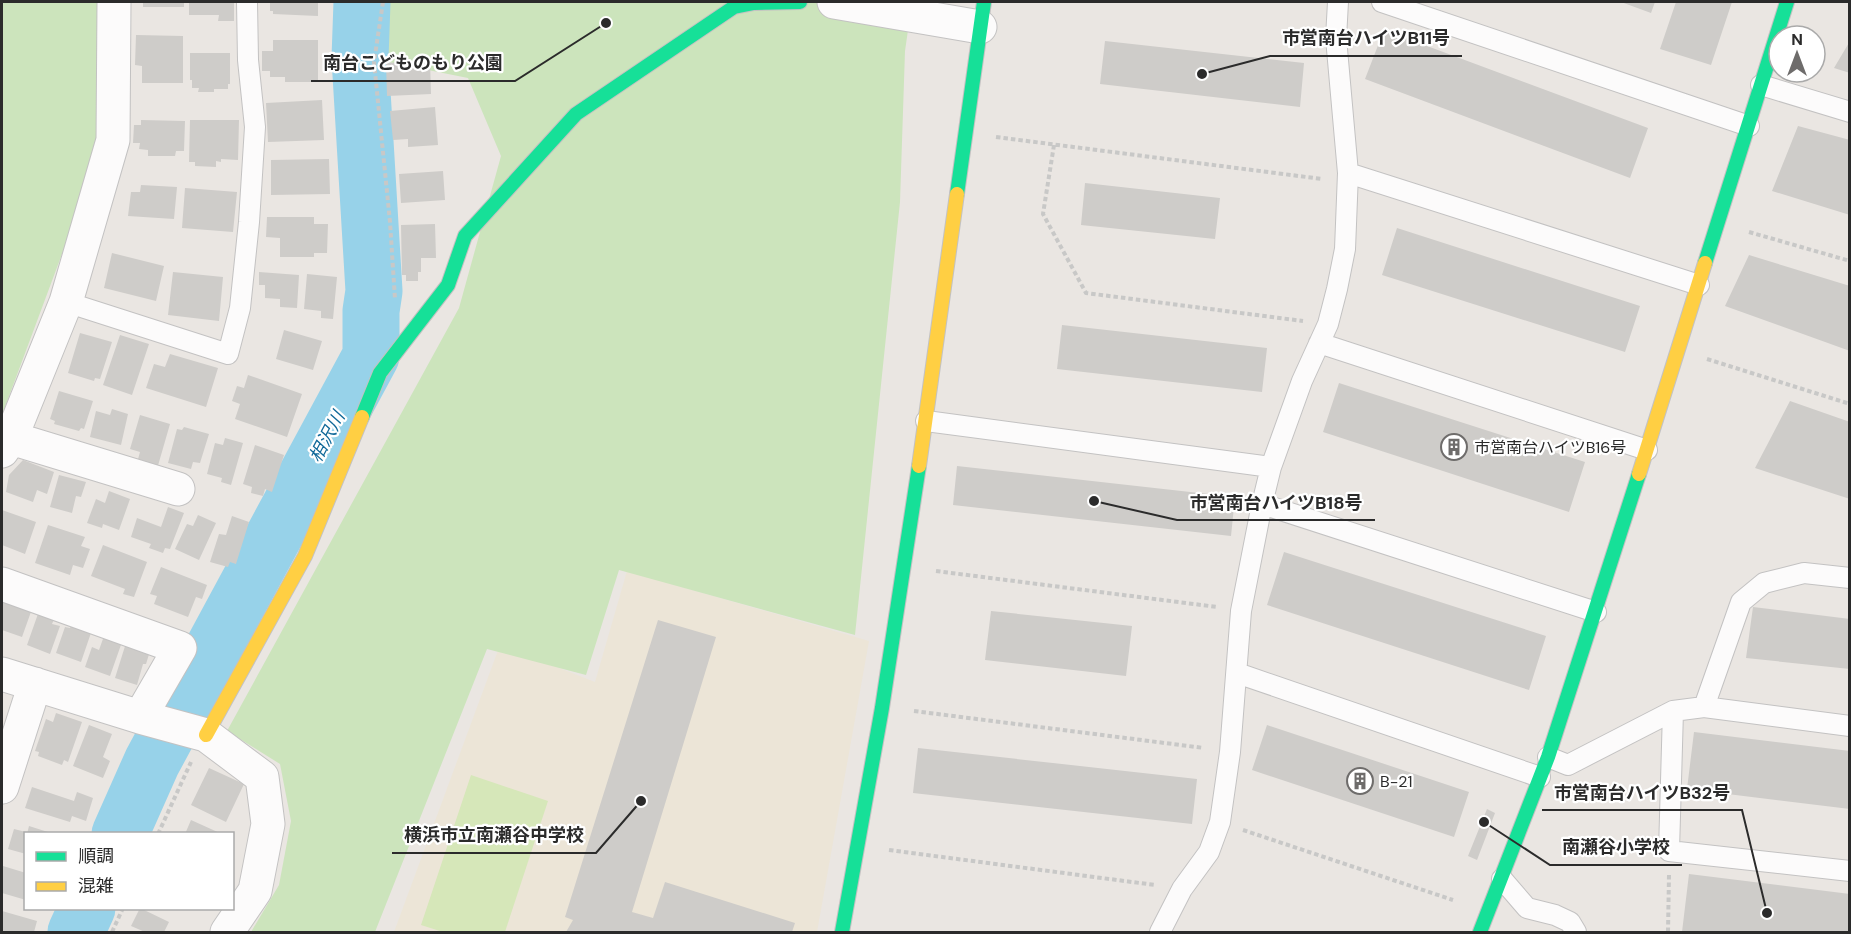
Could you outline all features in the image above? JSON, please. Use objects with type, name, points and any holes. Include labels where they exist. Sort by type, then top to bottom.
[{"type":"street","points":[[114,2],[113,140],[66,302],[6,444],[178,489]]},
{"type":"street","points":[[196,733],[305,556],[380,372],[448,285],[465,236],[576,114],[734,7],[754,3],[800,2]]},
{"type":"street","points":[[834,2],[982,14],[926,422],[882,708],[842,933]]},
{"type":"street","points":[[1480,933],[1548,757],[1596,612],[1787,2]]},
{"type":"street","points":[[2,584],[180,648],[146,719]]},
{"type":"street","points":[[2,674],[196,733],[261,777],[268,824],[255,891],[227,933]]},
{"type":"street","points":[[2,787],[35,684]]},
{"type":"lane","points":[[66,302],[228,354],[240,308],[249,222],[255,127],[248,60],[247,2]]},
{"type":"lane","points":[[1160,933],[1182,889],[1209,852],[1220,822],[1230,752],[1241,610],[1262,504],[1271,467],[1302,381],[1328,324],[1345,249],[1348,173],[1336,38],[1338,2]]},
{"type":"lane","points":[[1382,2],[1749,126]]},
{"type":"lane","points":[[1761,86],[1850,112]]},
{"type":"lane","points":[[1348,173],[1699,285]]},
{"type":"lane","points":[[1319,343],[1647,450]]},
{"type":"lane","points":[[926,422],[1271,467]]},
{"type":"lane","points":[[1262,504],[1596,612]]},
{"type":"lane","points":[[1704,707],[1741,602],[1764,583],[1804,573],[1850,578]]},
{"type":"lane","points":[[1237,673],[1540,777]]},
{"type":"lane","points":[[1548,757],[1568,765],[1673,711],[1704,707],[1850,726]]},
{"type":"lane","points":[[1673,711],[1669,851],[1850,871]]},
{"type":"lane","points":[[1502,879],[1527,908],[1570,922],[1576,933]]},
{"type":"path","points":[[383,2],[374,62],[390,222],[395,304]]},
{"type":"path","points":[[986,136],[1329,180],[1348,173]]},
{"type":"path","points":[[1054,145],[1043,214],[1086,293],[1328,324]]},
{"type":"path","points":[[1740,229],[1850,261]]},
{"type":"path","points":[[1702,357],[1850,404]]},
{"type":"path","points":[[926,570],[1241,610]]},
{"type":"path","points":[[912,711],[1230,752]]},
{"type":"path","points":[[159,832],[196,733]]},
{"type":"path","points":[[1220,822],[1453,900]]},
{"type":"path","points":[[879,849],[1182,889]]},
{"type":"path","points":[[1668,933],[1669,851]]},
{"type":"path","points":[[112,933],[123,910]]},
{"type":"shaded area","points":[[627,571],[869,641],[817,932],[394,932],[500,645],[595,682]]},
{"type":"green space","points":[[2,2],[99,2],[100,152],[2,415]]},
{"type":"green space","points":[[358,2],[912,2],[905,51],[900,202],[855,635],[619,570],[586,675],[487,649],[375,932],[251,932],[279,885],[291,821],[280,764],[227,731],[459,308],[501,156],[468,78],[348,54]]},
{"type":"green space","points":[[471,775],[548,801],[505,932],[443,932],[421,925]]},
{"type":"building","points":[[143,2],[184,2],[184,7],[143,7]]},
{"type":"building","points":[[189,2],[234,2],[234,21],[218,21],[219,15],[189,15]]},
{"type":"building","points":[[270,2],[318,2],[318,16],[273,14],[273,11],[270,11]]},
{"type":"building","points":[[1621,2],[1655,2],[1651,13]]},
{"type":"building","points":[[1676,2],[1732,2],[1711,65],[1660,49]]},
{"type":"building","points":[[1384,30],[1648,128],[1630,178],[1365,79]]},
{"type":"building","points":[[136,35],[183,36],[183,83],[142,83],[142,66],[135,65]]},
{"type":"building","points":[[273,40],[318,40],[318,82],[285,82],[285,77],[270,77],[270,71],[262,71],[262,51],[273,51]]},
{"type":"building","points":[[1105,41],[1304,63],[1300,107],[1100,84]]},
{"type":"building","points":[[1850,41],[1850,73],[1834,68]]},
{"type":"building","points":[[190,53],[230,53],[228,89],[198,92],[199,88],[192,88]]},
{"type":"building","points":[[430,61],[431,94],[387,96],[386,63]]},
{"type":"building","points":[[322,100],[324,140],[268,142],[266,103]]},
{"type":"building","points":[[435,107],[438,145],[408,147],[408,139],[393,140],[390,111]]},
{"type":"building","points":[[141,120],[185,121],[184,151],[176,151],[175,156],[148,156],[148,150],[139,149],[140,143],[133,143],[134,125],[141,125]]},
{"type":"building","points":[[190,120],[239,120],[238,160],[221,159],[221,162],[216,161],[216,167],[195,166],[195,162],[189,162]]},
{"type":"building","points":[[1798,126],[1850,140],[1850,215],[1772,191]]},
{"type":"building","points":[[329,159],[330,194],[271,195],[271,160]]},
{"type":"building","points":[[443,171],[445,200],[401,203],[399,174]]},
{"type":"building","points":[[1085,183],[1220,198],[1215,239],[1081,225]]},
{"type":"building","points":[[141,185],[177,187],[174,219],[128,216],[131,192],[140,192]]},
{"type":"building","points":[[185,188],[237,192],[233,232],[182,228]]},
{"type":"building","points":[[267,217],[314,217],[314,224],[328,224],[327,253],[314,253],[314,257],[280,257],[280,238],[266,237]]},
{"type":"building","points":[[435,224],[436,258],[421,258],[421,272],[418,272],[418,281],[406,281],[406,275],[402,275],[401,225]]},
{"type":"building","points":[[1397,228],[1640,306],[1625,352],[1382,275]]},
{"type":"building","points":[[112,253],[164,266],[156,301],[104,288]]},
{"type":"building","points":[[1749,255],[1850,286],[1850,351],[1725,306]]},
{"type":"building","points":[[173,272],[223,277],[219,321],[168,315]]},
{"type":"building","points":[[259,272],[299,275],[297,308],[280,307],[280,299],[265,298],[265,285],[259,285]]},
{"type":"building","points":[[307,274],[337,277],[333,319],[321,318],[321,311],[304,309]]},
{"type":"building","points":[[1062,325],[1267,348],[1262,392],[1057,369]]},
{"type":"building","points":[[284,330],[322,341],[313,370],[276,359]]},
{"type":"building","points":[[80,333],[112,342],[100,379],[95,378],[94,381],[68,373]]},
{"type":"building","points":[[120,335],[149,344],[132,395],[103,385]]},
{"type":"building","points":[[170,354],[218,368],[206,407],[146,388],[154,364],[165,367]]},
{"type":"building","points":[[248,375],[302,394],[287,437],[235,419],[240,404],[232,401],[237,386],[244,388]]},
{"type":"building","name":"市営南台ハイツB16号","points":[[1339,383],[1585,462],[1569,512],[1323,432]]},
{"type":"building","points":[[59,391],[93,401],[84,429],[81,428],[79,431],[54,424],[55,421],[50,419]]},
{"type":"building","points":[[1790,401],[1850,422],[1850,499],[1755,468]]},
{"type":"building","points":[[112,409],[128,414],[121,445],[90,437],[96,411],[110,415]]},
{"type":"building","points":[[140,415],[170,424],[157,469],[137,463],[140,452],[130,449]]},
{"type":"building","points":[[184,427],[209,434],[200,463],[193,462],[191,469],[168,463],[177,429],[182,430]]},
{"type":"building","points":[[225,438],[243,443],[231,485],[221,482],[222,478],[207,474],[215,443],[223,445]]},
{"type":"building","points":[[255,445],[284,455],[272,492],[265,489],[263,496],[251,493],[252,487],[243,484]]},
{"type":"building","points":[[23,460],[54,472],[47,494],[37,490],[33,502],[6,492],[9,475]]},
{"type":"building","points":[[957,466],[1235,497],[1231,536],[953,505]]},
{"type":"building","points":[[59,475],[86,482],[81,497],[76,496],[72,513],[50,507]]},
{"type":"building","points":[[109,491],[130,499],[119,530],[103,524],[102,528],[87,523],[96,499],[105,503]]},
{"type":"building","points":[[168,507],[184,513],[170,549],[165,548],[163,553],[149,548],[151,544],[131,537],[137,518],[161,527]]},
{"type":"building","points":[[2,510],[36,522],[25,554],[2,545]]},
{"type":"building","points":[[198,515],[216,523],[199,560],[175,549],[187,524],[193,526]]},
{"type":"building","points":[[232,516],[249,522],[236,564],[230,562],[228,567],[210,562],[219,534],[226,535]]},
{"type":"building","points":[[48,525],[85,537],[81,546],[90,549],[83,568],[73,565],[70,575],[35,563]]},
{"type":"building","points":[[103,545],[147,562],[134,597],[123,594],[125,589],[91,576]]},
{"type":"building","points":[[1284,552],[1546,636],[1529,690],[1267,605]]},
{"type":"building","points":[[161,567],[207,585],[202,599],[196,597],[188,617],[154,604],[157,596],[150,594]]},
{"type":"building","points":[[2,598],[32,609],[22,637],[2,630]]},
{"type":"building","points":[[1753,607],[1850,619],[1850,669],[1746,658]]},
{"type":"building","points":[[39,611],[55,617],[52,624],[60,626],[50,654],[27,645]]},
{"type":"building","points":[[991,611],[1132,626],[1126,676],[985,660]]},
{"type":"building","points":[[658,620],[716,637],[632,912],[653,918],[665,882],[795,923],[792,932],[566,932],[573,920],[565,917]]},
{"type":"building","points":[[73,621],[93,627],[81,662],[56,653],[65,627],[70,628]]},
{"type":"building","points":[[104,636],[122,642],[110,676],[85,667],[92,647],[99,650]]},
{"type":"building","points":[[126,643],[150,651],[146,664],[143,664],[137,685],[115,678]]},
{"type":"building","points":[[56,713],[82,722],[68,762],[64,760],[62,765],[38,756],[39,752],[35,751],[46,719],[53,722]]},
{"type":"building","points":[[89,725],[112,734],[103,757],[110,761],[103,778],[73,766]]},
{"type":"building","name":"B-21","points":[[1267,725],[1469,792],[1454,837],[1252,770]]},
{"type":"building","points":[[1694,732],[1850,751],[1850,809],[1687,789]]},
{"type":"building","points":[[918,748],[1197,779],[1192,824],[913,793]]},
{"type":"building","points":[[209,768],[244,784],[226,822],[191,805]]},
{"type":"building","points":[[32,787],[74,801],[77,792],[93,798],[86,821],[72,816],[70,822],[25,808]]},
{"type":"building","points":[[1487,809],[1495,813],[1477,860],[1468,856]]},
{"type":"building","points":[[191,820],[218,832],[186,832]]},
{"type":"building","points":[[29,826],[48,832],[28,832]]},
{"type":"building","points":[[14,829],[26,832],[24,832],[24,853],[8,849]]},
{"type":"building","points":[[3,866],[24,872],[24,899],[2,893]]},
{"type":"building","points":[[1689,874],[1850,894],[1850,932],[1682,932]]},
{"type":"building","points":[[139,910],[144,910],[169,922],[164,932],[145,932],[131,926]]},
{"type":"building","points":[[2,911],[37,921],[34,932],[2,932]]},
{"type":"waterway","name":"相沢川","points":[[121,832],[152,762],[371,356],[371,311],[374,291],[360,58],[362,2]]},
{"type":"waterway","name":"相沢川","points":[[76,932],[86,910]]},
{"type":"traffic: fast","points":[[362,417],[380,373],[448,285],[465,236],[576,114],[734,7],[754,3],[800,2]]},
{"type":"traffic: fast","points":[[957,194],[984,2]]},
{"type":"traffic: fast","points":[[1705,263],[1787,2]]},
{"type":"traffic: fast","points":[[842,932],[882,708],[919,466]]},
{"type":"traffic: fast","points":[[1480,932],[1548,757],[1639,474]]},
{"type":"traffic: slow","points":[[919,466],[957,194]]},
{"type":"traffic: slow","points":[[1639,474],[1705,263]]},
{"type":"traffic: slow","points":[[206,735],[305,556],[362,417]]},
{"type":"place","name":"南台こどものもり公園","points":[[606,23]]},
{"type":"place","name":"市営南台ハイツB11号","points":[[1202,74]]},
{"type":"place","name":"市営南台ハイツB16号","points":[[1454,447]]},
{"type":"place","name":"市営南台ハイツB18号","points":[[1094,501]]},
{"type":"place","name":"B-21","points":[[1360,781]]},
{"type":"place","name":"横浜市立南瀬谷中学校","points":[[641,801]]},
{"type":"place","name":"南瀬谷小学校","points":[[1484,822]]},
{"type":"place","name":"市営南台ハイツB32号","points":[[1767,913]]}]
